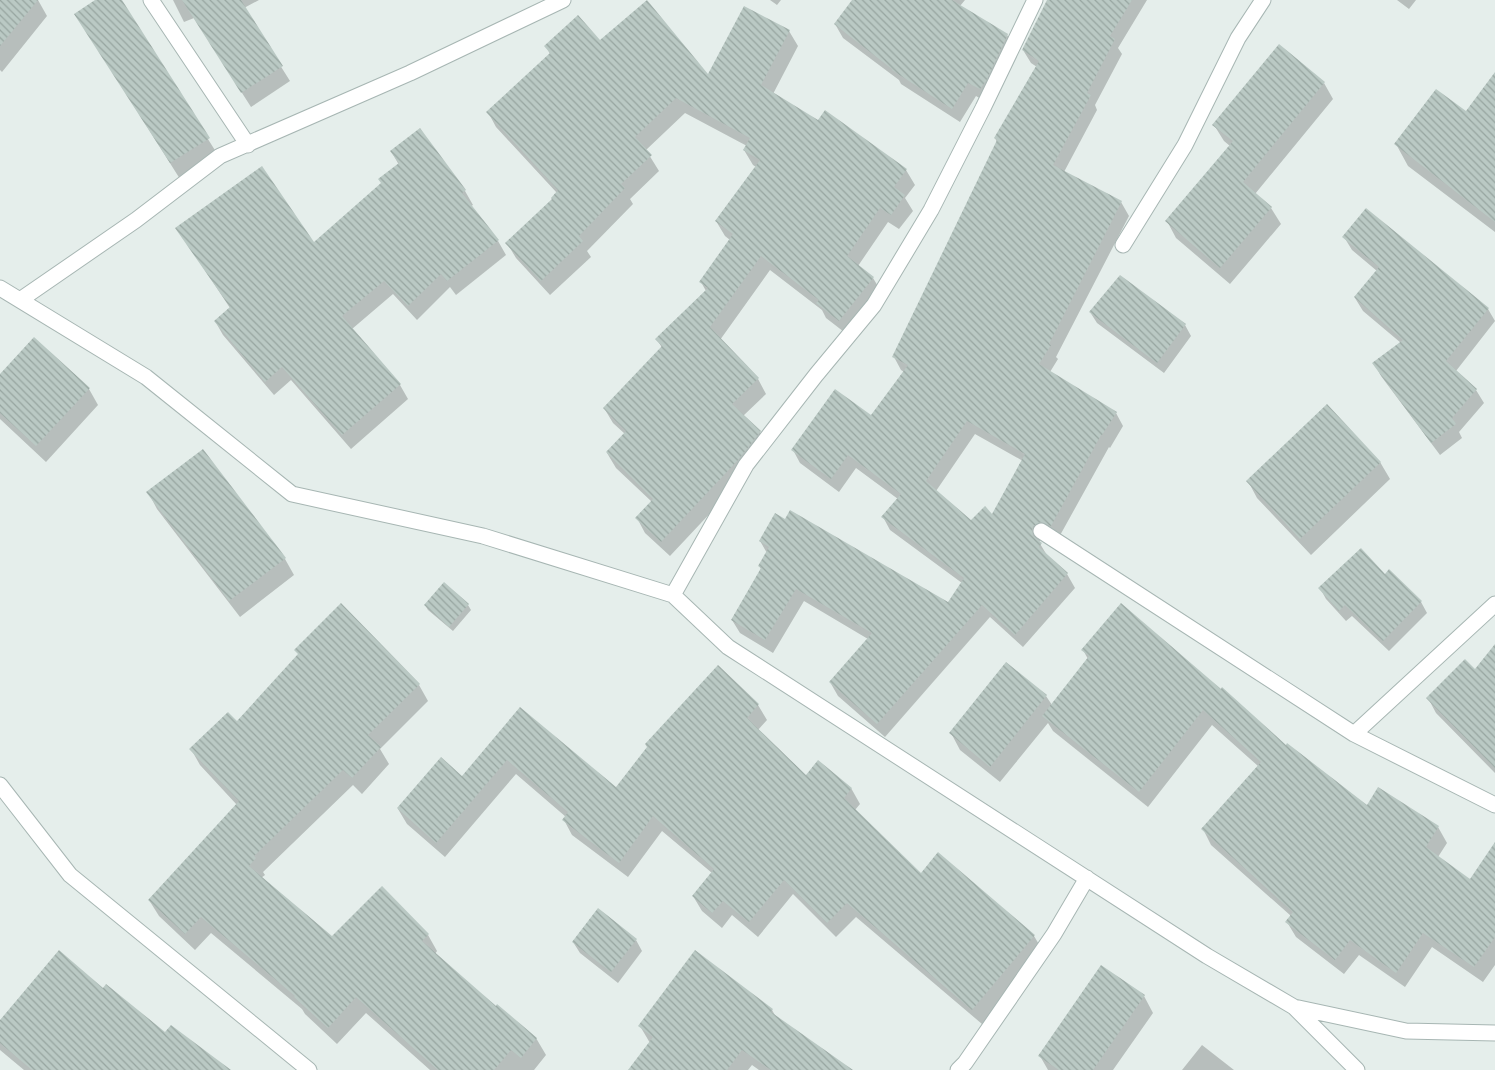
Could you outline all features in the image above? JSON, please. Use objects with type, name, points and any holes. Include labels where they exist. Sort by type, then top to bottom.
[{"type":"street","points":[[151,0],[248,144]]},
{"type":"street","points":[[20,300],[136,220],[220,156],[410,73],[563,0]]},
{"type":"street","points":[[673,595],[746,465],[816,375],[874,305],[931,210],[1035,0]]},
{"type":"street","points":[[1123,246],[1185,145],[1238,38],[1262,0]]},
{"type":"street","points":[[0,288],[146,376],[292,494],[483,536],[673,595],[728,647],[1207,956],[1294,1007],[1357,1070]]},
{"type":"street","points":[[1041,531],[1354,734],[1495,805]]},
{"type":"street","points":[[1354,734],[1495,604]]},
{"type":"street","points":[[0,785],[70,875],[309,1070]]},
{"type":"street","points":[[958,1070],[965,1063],[1054,934],[1088,878]]},
{"type":"street","points":[[1294,1007],[1406,1030],[1495,1033]]},
{"type":"building","points":[[0,0],[38,0],[0,46]]},
{"type":"building","points":[[95,0],[122,0],[210,138],[170,163],[74,14]]},
{"type":"building","points":[[182,0],[241,0],[283,66],[241,93]]},
{"type":"building","points":[[647,0],[708,74],[744,6],[790,30],[761,85],[818,120],[825,110],[907,169],[894,187],[905,195],[891,215],[880,208],[847,256],[874,277],[839,321],[816,303],[819,300],[761,256],[710,327],[759,378],[732,404],[761,431],[738,460],[661,542],[635,518],[653,499],[606,452],[626,431],[603,408],[662,346],[655,339],[708,288],[699,282],[733,234],[715,221],[760,160],[743,150],[750,138],[676,98],[635,137],[652,155],[621,184],[625,188],[579,236],[583,241],[541,281],[505,243],[552,199],[558,190],[486,112],[550,53],[544,46],[578,15],[600,40]]},
{"type":"building","points":[[852,0],[952,0],[1008,34],[986,81],[980,89],[968,83],[952,109],[892,70],[834,24]]},
{"type":"building","points":[[1047,0],[1132,0],[1110,36],[1115,39],[1087,93],[1091,95],[1053,165],[1122,201],[1049,344],[1051,345],[1039,364],[1117,412],[1101,435],[1051,526],[1041,522],[1033,526],[1033,536],[1042,543],[1039,547],[1068,573],[1015,635],[982,605],[877,724],[829,682],[872,633],[796,589],[765,640],[731,620],[761,568],[758,566],[769,547],[759,541],[775,513],[785,519],[790,510],[948,602],[964,578],[881,517],[901,494],[848,455],[831,479],[791,450],[835,389],[871,415],[908,365],[892,357],[997,140],[994,138],[1039,61],[1022,50]],"holes":[[[967,421],[1025,454],[992,514],[985,506],[971,520],[926,481]]]},
{"type":"building","points":[[1279,44],[1325,82],[1243,182],[1272,207],[1220,268],[1165,221],[1233,141],[1212,125]]},
{"type":"building","points":[[1495,72],[1495,222],[1394,144],[1436,89],[1466,111]]},
{"type":"building","points":[[420,128],[466,190],[462,193],[499,240],[447,281],[441,274],[408,306],[384,281],[342,316],[401,384],[342,435],[282,367],[265,382],[214,321],[230,307],[175,228],[262,166],[314,242],[381,183],[378,179],[399,163],[390,151]]},
{"type":"building","points":[[1366,208],[1489,308],[1446,361],[1477,389],[1452,418],[1456,424],[1431,443],[1372,363],[1403,340],[1354,297],[1379,267],[1342,237]]},
{"type":"building","points":[[1120,275],[1186,324],[1157,363],[1089,312]]},
{"type":"building","points":[[34,337],[90,388],[36,446],[0,413],[0,374]]},
{"type":"building","points":[[1327,404],[1381,462],[1300,539],[1246,481]]},
{"type":"building","points":[[203,449],[286,558],[229,601],[146,492]]},
{"type":"building","points":[[1361,548],[1385,574],[1389,569],[1422,601],[1383,641],[1345,605],[1339,611],[1318,588]]},
{"type":"building","points":[[444,582],[469,604],[449,627],[424,605]]},
{"type":"building","points":[[341,603],[420,684],[368,735],[381,747],[352,778],[343,770],[254,856],[256,858],[249,866],[332,936],[382,886],[429,934],[422,941],[496,1006],[497,1004],[537,1038],[521,1058],[511,1050],[494,1070],[438,1070],[356,997],[328,1028],[295,996],[201,917],[185,934],[148,900],[239,801],[189,749],[228,712],[237,721],[298,654],[294,650]]},
{"type":"building","points":[[1121,603],[1221,689],[1222,687],[1286,745],[1287,743],[1367,805],[1378,787],[1439,826],[1426,847],[1470,879],[1495,842],[1495,937],[1474,967],[1423,933],[1396,973],[1350,940],[1335,960],[1285,922],[1293,912],[1201,829],[1261,762],[1203,710],[1139,792],[1042,716],[1089,656],[1081,650]]},
{"type":"building","points":[[1495,644],[1495,768],[1426,698],[1465,659],[1475,669]]},
{"type":"building","points":[[1006,662],[1047,695],[990,767],[949,733]]},
{"type":"building","points":[[718,665],[759,704],[747,718],[806,775],[818,760],[852,788],[844,798],[921,873],[938,852],[1035,935],[972,1010],[847,903],[827,923],[784,880],[749,922],[723,901],[712,913],[692,896],[714,869],[653,816],[619,863],[562,820],[568,812],[507,760],[436,843],[397,808],[441,757],[462,776],[520,707],[616,787],[647,747],[645,744]]},
{"type":"building","points":[[598,908],[637,939],[611,972],[572,942]]},
{"type":"building","points":[[59,950],[103,988],[106,984],[165,1032],[171,1025],[231,1070],[32,1070],[0,1043],[0,1020]]},
{"type":"building","points":[[695,950],[773,1009],[771,1012],[853,1070],[771,1070],[742,1050],[727,1070],[628,1070],[653,1037],[638,1026]]},
{"type":"building","points":[[1101,965],[1145,995],[1093,1070],[1059,1070],[1038,1056]]}]
